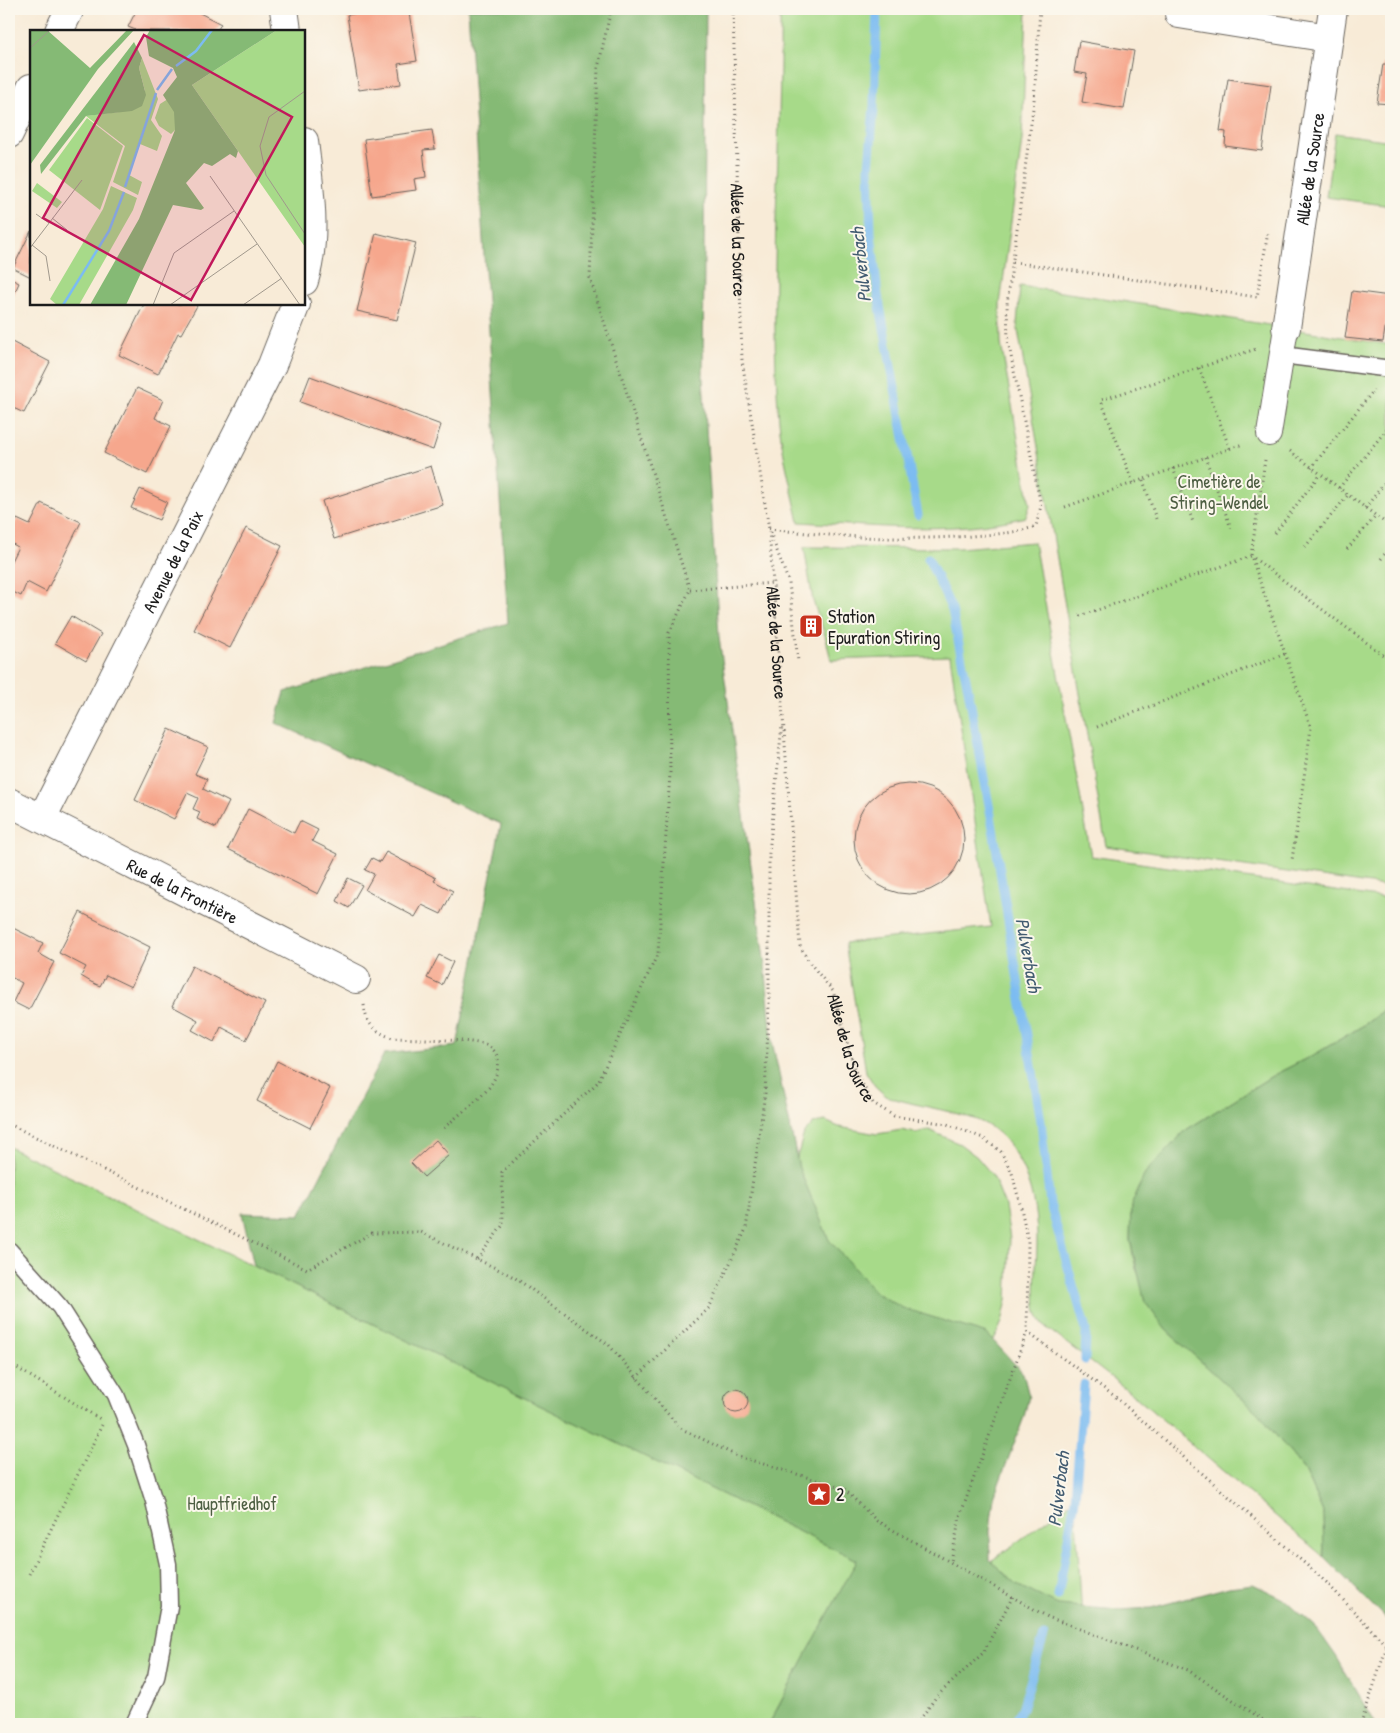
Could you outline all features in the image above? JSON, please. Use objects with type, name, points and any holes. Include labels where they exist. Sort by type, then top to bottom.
[{"type":"street","points":[[60,30],[70,9]]},
{"type":"street","points":[[284,9],[287,30]]},
{"type":"street","name":"Allée de la Source","points":[[1284,341],[1333,9]]},
{"type":"street","points":[[1179,14],[1328,38]]},
{"type":"street","points":[[9,134],[30,90]]},
{"type":"street","points":[[305,149],[310,188],[312,238],[305,276]]},
{"type":"street","name":"Avenue de la Paix","points":[[42,818],[272,365],[296,305]]},
{"type":"street","points":[[1269,434],[1284,341]]},
{"type":"street","name":"Rue de la Frontière","points":[[9,802],[356,979]]},
{"type":"lane","points":[[1284,341],[1391,369]]},
{"type":"lane","points":[[9,1250],[60,1307],[116,1395],[136,1445],[154,1501],[168,1564],[169,1606],[156,1677],[134,1724]]},
{"type":"path","points":[[477,1259],[503,1225],[502,1172],[598,1082],[658,953],[670,774],[669,633],[690,590],[590,278],[598,68],[611,9]]},
{"type":"path","name":"Allée de la Source","points":[[733,9],[742,360],[769,529],[800,946],[809,962],[833,991],[855,1071],[873,1103],[894,1116],[947,1124],[983,1138],[1001,1152],[1012,1173],[1028,1240],[1027,1332],[960,1516],[951,1561]]},
{"type":"path","points":[[769,529],[809,534],[921,538],[1019,532],[1036,526],[1041,506],[1008,341],[1007,304],[1034,102],[1040,9]]},
{"type":"path","points":[[1013,262],[1257,297],[1270,222]]},
{"type":"path","points":[[1133,483],[1101,400],[1284,341]]},
{"type":"path","points":[[1199,368],[1230,449]]},
{"type":"path","points":[[1312,468],[1391,369]]},
{"type":"path","points":[[1339,488],[1391,424]]},
{"type":"path","points":[[1066,507],[1269,434]]},
{"type":"path","points":[[1269,434],[1391,527]]},
{"type":"path","points":[[1269,434],[1250,556],[1312,728],[1292,860]]},
{"type":"path","points":[[1205,457],[1231,528]]},
{"type":"path","points":[[1173,468],[1193,522]]},
{"type":"path","points":[[1275,533],[1320,474]]},
{"type":"path","points":[[1366,508],[1391,475]]},
{"type":"path","points":[[1143,479],[1158,522]]},
{"type":"path","points":[[1305,547],[1348,495]]},
{"type":"path","points":[[1347,550],[1376,516]]},
{"type":"path","name":"Allée de la Source","points":[[769,529],[789,583],[798,661]]},
{"type":"path","points":[[1381,559],[1391,546]]},
{"type":"path","points":[[1080,616],[1250,556]]},
{"type":"path","points":[[1250,556],[1391,661]]},
{"type":"path","points":[[690,590],[773,583]]},
{"type":"path","points":[[1097,727],[1285,654]]},
{"type":"path","points":[[636,1378],[710,1308],[746,1229],[765,1093],[769,1005],[769,853],[783,716]]},
{"type":"path","points":[[356,979],[362,987],[366,1020],[372,1028],[380,1033],[392,1038],[474,1043],[488,1046],[496,1054],[499,1065],[496,1076],[488,1089],[444,1128]]},
{"type":"path","points":[[9,1124],[307,1269],[372,1233],[421,1232],[514,1277],[609,1345],[680,1428],[738,1456],[843,1488],[877,1521],[1048,1617],[1188,1670],[1269,1724]]},
{"type":"path","points":[[1027,1332],[1114,1395],[1326,1582],[1389,1646],[1361,1724]]},
{"type":"path","points":[[9,1362],[104,1421],[29,1574]]},
{"type":"path","points":[[917,1724],[936,1697],[984,1653],[1013,1596]]},
{"type":"green space","points":[[468,9],[706,9],[703,378],[719,637],[766,973],[772,1041],[799,1168],[829,1240],[876,1293],[903,1308],[987,1334],[1023,1373],[1029,1396],[1024,1417],[994,1497],[990,1530],[990,1560],[1017,1585],[1058,1605],[1119,1610],[1151,1608],[1229,1587],[1253,1584],[1284,1599],[1317,1629],[1336,1656],[1376,1724],[769,1724],[857,1560],[254,1266],[242,1213],[300,1215],[384,1054],[457,1046],[501,824],[276,723],[285,692],[508,623]]},
{"type":"green space","points":[[780,9],[1027,9],[1022,140],[1000,304],[1001,344],[1030,505],[1026,517],[998,523],[941,528],[799,522],[780,434],[776,370],[775,267]]},
{"type":"green space","points":[[1335,133],[1391,141],[1391,206],[1326,197]]},
{"type":"green space","name":"Cimetière de Stiring-Wendel","points":[[1020,286],[1391,345],[1391,887],[1106,846],[1017,324]]},
{"type":"green space","points":[[1034,542],[1091,856],[1391,899],[1391,1005],[1364,1025],[1317,1053],[1272,1076],[1186,1130],[1131,1207],[1130,1240],[1136,1269],[1166,1330],[1259,1413],[1304,1470],[1323,1512],[1324,1557],[1130,1392],[1043,1325],[1036,1305],[1037,1226],[1034,1208],[1024,1172],[1006,1140],[993,1128],[977,1120],[886,1096],[875,1086],[866,1072],[845,943],[991,927],[950,656],[831,660],[825,635],[813,601],[804,547],[959,548]]},
{"type":"green space","points":[[1391,1005],[1391,1624],[1324,1557],[1323,1512],[1304,1470],[1258,1413],[1166,1330],[1145,1302],[1130,1240],[1131,1206],[1145,1173],[1186,1130],[1272,1076],[1317,1053],[1364,1025]]},
{"type":"green space","points":[[825,1121],[839,1127],[877,1134],[902,1130],[915,1133],[929,1130],[960,1144],[977,1157],[993,1176],[1005,1206],[1010,1239],[1007,1300],[1002,1322],[985,1360],[744,1275],[785,1199],[804,1133],[813,1124]]},
{"type":"green space","name":"Hauptfriedhof","points":[[9,1147],[858,1560],[769,1724],[9,1724]]},
{"type":"green space","points":[[1075,1499],[1082,1618],[899,1630]]},
{"type":"building","points":[[137,9],[192,9],[221,24],[218,30],[136,30],[128,27]]},
{"type":"building","points":[[369,9],[417,9],[418,12],[409,13],[417,61],[398,64],[401,84],[359,90],[347,15],[369,11]]},
{"type":"building","points":[[1079,41],[1134,51],[1124,109],[1082,102],[1087,74],[1074,72]]},
{"type":"building","points":[[1383,64],[1391,64],[1391,104],[1377,103]]},
{"type":"building","points":[[1228,79],[1271,85],[1262,151],[1225,146],[1226,132],[1220,131]]},
{"type":"building","points":[[432,130],[435,149],[423,150],[426,177],[414,179],[416,190],[372,196],[364,139]]},
{"type":"building","points":[[30,233],[30,276],[13,268]]},
{"type":"building","points":[[376,233],[416,243],[397,320],[357,311]]},
{"type":"building","points":[[9,278],[19,283],[9,305]]},
{"type":"building","points":[[1352,291],[1390,296],[1383,342],[1345,338]]},
{"type":"building","points":[[144,305],[197,305],[181,334],[178,333],[158,374],[119,355]]},
{"type":"building","points":[[10,341],[50,362],[24,413],[9,406]]},
{"type":"building","points":[[310,376],[441,425],[433,450],[300,402]]},
{"type":"building","points":[[137,388],[163,400],[155,418],[171,426],[147,474],[104,453]]},
{"type":"building","points":[[431,466],[443,505],[334,539],[322,501]]},
{"type":"building","points":[[140,489],[167,502],[159,520],[131,508]]},
{"type":"building","points":[[41,503],[81,522],[46,592],[27,582],[21,596],[9,590],[9,565],[18,547],[9,542],[9,534],[17,519],[30,525]]},
{"type":"building","points":[[246,528],[282,546],[230,648],[194,630]]},
{"type":"building","points":[[71,616],[101,634],[86,661],[55,643]]},
{"type":"building","name":"Station Epuration Stiring","points":[[815,621],[816,629],[808,631],[807,622]]},
{"type":"building","points":[[169,729],[208,747],[195,774],[207,779],[203,789],[229,802],[216,828],[197,819],[200,812],[193,809],[198,798],[187,793],[174,819],[135,800]]},
{"type":"building","points":[[909,784],[930,788],[948,800],[960,818],[964,839],[960,860],[948,878],[930,890],[909,894],[888,890],[870,878],[858,860],[854,839],[858,818],[870,800],[888,788]]},
{"type":"building","points":[[248,809],[294,833],[300,821],[318,830],[312,841],[338,854],[318,894],[228,849]]},
{"type":"building","points":[[386,852],[436,878],[434,881],[453,891],[441,914],[422,905],[415,917],[365,890],[374,874],[365,870],[372,858],[380,862]]},
{"type":"building","points":[[348,878],[362,885],[349,908],[337,901]]},
{"type":"building","points":[[80,912],[150,947],[131,987],[106,975],[100,986],[91,982],[81,976],[86,967],[59,953]]},
{"type":"building","points":[[9,926],[43,943],[38,953],[54,962],[29,1010],[13,1002],[22,983],[9,976]]},
{"type":"building","points":[[439,955],[453,962],[442,985],[427,978]]},
{"type":"building","points":[[192,966],[265,1003],[246,1040],[221,1027],[214,1042],[192,1030],[198,1020],[172,1006]]},
{"type":"building","points":[[277,1061],[330,1088],[310,1128],[257,1101]]},
{"type":"building","points":[[436,1140],[449,1155],[424,1177],[411,1163]]},
{"type":"building","points":[[736,1389],[745,1392],[748,1401],[745,1410],[736,1413],[727,1410],[724,1401],[727,1392]]},
{"type":"waterway","name":"Pulverbach","points":[[877,9],[874,106],[869,168],[871,233],[878,295],[918,515]]},
{"type":"waterway","name":"Pulverbach","points":[[928,558],[952,610],[968,689],[991,816],[1041,1121],[1050,1204],[1086,1330],[1085,1360]]},
{"type":"waterway","name":"Pulverbach","points":[[1058,1596],[1075,1499],[1084,1384]]},
{"type":"waterway","name":"Pulverbach","points":[[1013,1724],[1022,1709],[1044,1636]]},
{"type":"place","name":"Station Epuration Stiring","points":[[811,626]]},
{"type":"place","name":"2","points":[[819,1494]]}]
